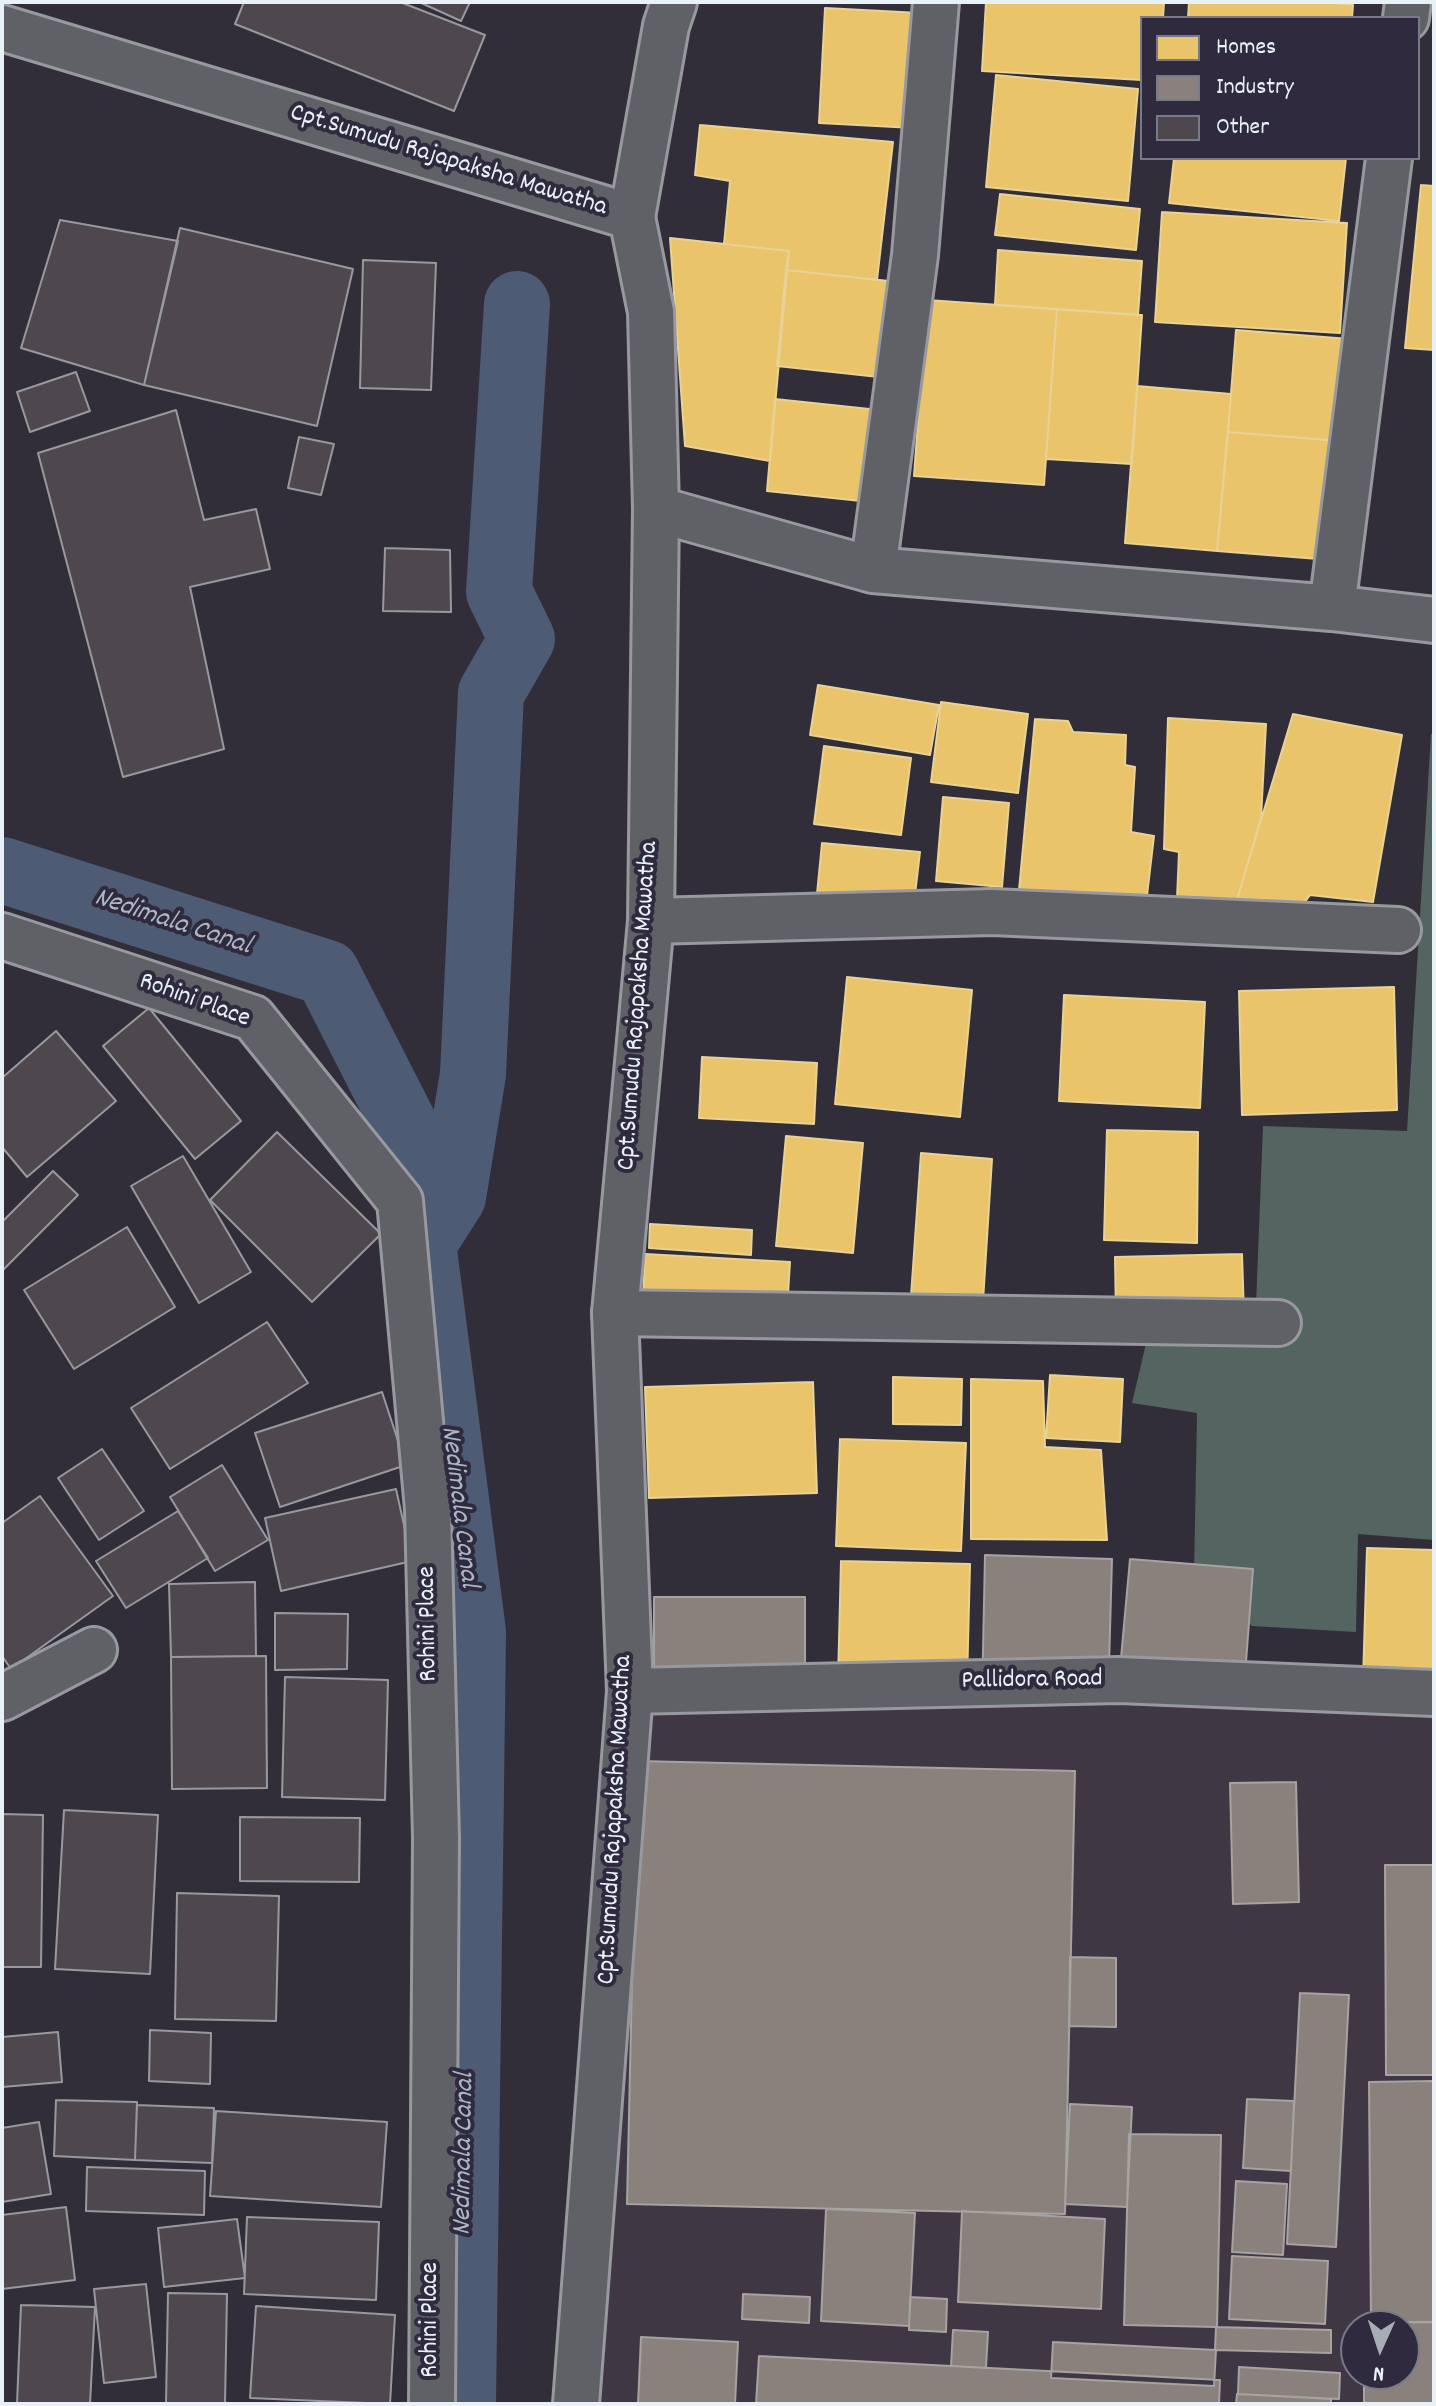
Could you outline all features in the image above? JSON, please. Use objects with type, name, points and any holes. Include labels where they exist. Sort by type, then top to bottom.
[{"type":"street","points":[[632,217],[666,26],[674,2]]},
{"type":"street","points":[[873,570],[915,255],[936,2]]},
{"type":"street","name":"Cpt.Sumudu Rajapaksha Mawatha","points":[[2,28],[632,217],[651,312],[656,509],[651,921],[615,1313],[630,1691],[576,2404]]},
{"type":"street","points":[[1332,608],[1389,160]]},
{"type":"street","points":[[656,509],[873,570],[1332,608],[1434,620]]},
{"type":"street","points":[[651,921],[992,912],[1398,930]]},
{"type":"street","name":"Rohini Place","points":[[2,936],[253,1018],[400,1201],[428,1509],[436,1838],[432,2404]]},
{"type":"street","points":[[615,1313],[1278,1323]]},
{"type":"street","points":[[2,1698],[94,1650]]},
{"type":"street","name":"Pallidora Road","points":[[630,1691],[1119,1680],[1434,1693]]},
{"type":"shaded area","points":[[1431,734],[1434,734],[1434,1540],[1358,1534],[1356,1632],[1252,1626],[1194,1576],[1197,1413],[1132,1403],[1148,1335],[1255,1331],[1263,1126],[1407,1131]]},
{"type":"shaded area","points":[[630,1691],[1434,1693],[1434,2404],[576,2404]]},
{"type":"building: Homes","points":[[986,2],[1164,2],[1163,16],[1140,16],[1140,80],[982,71]]},
{"type":"building: Homes","points":[[1189,2],[1323,2],[1353,5],[1352,16],[1188,16]]},
{"type":"building: Homes","points":[[825,8],[920,13],[914,128],[819,123]]},
{"type":"building: Homes","points":[[996,75],[1138,89],[1128,201],[986,187]]},
{"type":"building: Homes","points":[[700,125],[893,142],[877,280],[786,270],[789,251],[724,244],[730,181],[695,175]]},
{"type":"building: Homes","points":[[1174,160],[1346,160],[1339,221],[1169,203]]},
{"type":"building: Homes","points":[[1421,185],[1434,186],[1434,350],[1405,348]]},
{"type":"building: Homes","points":[[1000,194],[1140,209],[1136,250],[995,235]]},
{"type":"building: Homes","points":[[1162,212],[1347,223],[1340,333],[1155,322]]},
{"type":"building: Homes","points":[[670,238],[789,251],[770,461],[685,446]]},
{"type":"building: Homes","points":[[998,250],[1142,261],[1138,315],[995,305]]},
{"type":"building: Homes","points":[[786,270],[898,282],[888,378],[777,366]]},
{"type":"building: Homes","points":[[927,300],[1057,309],[1044,485],[914,476]]},
{"type":"building: Homes","points":[[1057,309],[1142,315],[1132,464],[1046,459]]},
{"type":"building: Homes","points":[[1236,330],[1349,339],[1340,441],[1228,432]]},
{"type":"building: Homes","points":[[1137,386],[1231,394],[1217,551],[1125,543]]},
{"type":"building: Homes","points":[[775,399],[879,410],[870,502],[767,491]]},
{"type":"building: Homes","points":[[1228,432],[1340,441],[1331,560],[1217,551]]},
{"type":"building: Homes","points":[[818,685],[939,705],[930,755],[810,735]]},
{"type":"building: Homes","points":[[941,702],[1028,714],[1018,793],[931,782]]},
{"type":"building: Homes","points":[[1293,714],[1402,735],[1373,902],[1310,895],[1296,914],[1236,903]]},
{"type":"building: Homes","points":[[1168,718],[1266,724],[1261,818],[1236,903],[1177,899],[1179,852],[1164,849]]},
{"type":"building: Homes","points":[[1035,719],[1068,721],[1073,732],[1126,735],[1125,765],[1135,767],[1131,832],[1154,836],[1146,904],[1016,922]]},
{"type":"building: Homes","points":[[824,746],[911,758],[901,835],[814,824]]},
{"type":"building: Homes","points":[[943,797],[1009,803],[1002,887],[936,881]]},
{"type":"building: Homes","points":[[822,843],[920,852],[914,903],[817,894]]},
{"type":"building: Homes","points":[[847,977],[972,990],[960,1117],[835,1104]]},
{"type":"building: Homes","points":[[1394,987],[1397,1110],[1242,1115],[1239,991]]},
{"type":"building: Homes","points":[[1064,995],[1205,1002],[1200,1108],[1059,1101]]},
{"type":"building: Homes","points":[[702,1057],[817,1063],[814,1124],[699,1118]]},
{"type":"building: Homes","points":[[1107,1130],[1198,1132],[1197,1243],[1104,1240]]},
{"type":"building: Homes","points":[[786,1136],[863,1143],[853,1253],[776,1246]]},
{"type":"building: Homes","points":[[921,1153],[992,1159],[983,1301],[911,1296]]},
{"type":"building: Homes","points":[[650,1224],[752,1230],[751,1255],[649,1248]]},
{"type":"building: Homes","points":[[645,1254],[790,1262],[787,1310],[643,1303]]},
{"type":"building: Homes","points":[[1242,1254],[1244,1315],[1116,1319],[1115,1257]]},
{"type":"building: Homes","points":[[1050,1375],[1123,1379],[1120,1442],[1046,1438]]},
{"type":"building: Homes","points":[[893,1377],[962,1379],[961,1425],[893,1424]]},
{"type":"building: Homes","points":[[971,1379],[1043,1381],[1045,1447],[1101,1450],[1107,1540],[971,1539]]},
{"type":"building: Homes","points":[[813,1382],[817,1493],[649,1498],[645,1387]]},
{"type":"building: Homes","points":[[840,1439],[966,1443],[961,1551],[836,1546]]},
{"type":"building: Homes","points":[[1367,1548],[1434,1550],[1434,1684],[1363,1681]]},
{"type":"building: Homes","points":[[841,1561],[970,1564],[967,1683],[838,1680]]},
{"type":"building: Industry","points":[[985,1555],[1112,1559],[1108,1701],[982,1698]]},
{"type":"building: Industry","points":[[1130,1559],[1253,1569],[1243,1702],[1118,1691]]},
{"type":"building: Industry","points":[[654,1597],[805,1597],[805,1702],[654,1700]]},
{"type":"building: Industry","points":[[637,1761],[1075,1771],[1065,2214],[627,2204]]},
{"type":"building: Industry","points":[[1296,1782],[1299,1902],[1233,1904],[1230,1783]]},
{"type":"building: Industry","points":[[1385,1865],[1434,1865],[1434,2075],[1386,2075]]},
{"type":"building: Industry","points":[[1070,1957],[1116,1958],[1116,2027],[1069,2026]]},
{"type":"building: Industry","points":[[1300,1993],[1349,1995],[1336,2247],[1287,2244]]},
{"type":"building: Industry","points":[[1434,2081],[1434,2322],[1420,2322],[1420,2310],[1371,2310],[1369,2082]]},
{"type":"building: Industry","points":[[1247,2099],[1294,2101],[1291,2171],[1243,2168]]},
{"type":"building: Industry","points":[[1070,2104],[1132,2107],[1127,2207],[1065,2204]]},
{"type":"building: Industry","points":[[1129,2134],[1221,2135],[1217,2327],[1124,2325]]},
{"type":"building: Industry","points":[[1236,2181],[1287,2184],[1283,2255],[1232,2252]]},
{"type":"building: Industry","points":[[826,2209],[915,2213],[909,2326],[821,2321]]},
{"type":"building: Industry","points":[[962,2211],[1105,2219],[1101,2309],[958,2302]]},
{"type":"building: Industry","points":[[1232,2256],[1328,2261],[1325,2324],[1229,2319]]},
{"type":"building: Industry","points":[[743,2294],[810,2297],[809,2323],[742,2319]]},
{"type":"building: Industry","points":[[910,2297],[947,2299],[946,2332],[909,2330]]},
{"type":"building: Industry","points":[[1420,2322],[1434,2322],[1434,2404],[1364,2404],[1364,2390],[1420,2390]]},
{"type":"building: Industry","points":[[1216,2327],[1331,2330],[1331,2353],[1215,2350]]},
{"type":"building: Industry","points":[[953,2330],[988,2332],[986,2368],[951,2366]]},
{"type":"building: Industry","points":[[641,2337],[738,2342],[735,2404],[638,2404]]},
{"type":"building: Industry","points":[[1053,2342],[1216,2350],[1214,2386],[1051,2378]]},
{"type":"building: Industry","points":[[759,2356],[1220,2380],[1219,2404],[756,2404]]},
{"type":"building: Industry","points":[[1239,2367],[1340,2373],[1339,2399],[1238,2394]]},
{"type":"building: Industry","points":[[1237,2394],[1331,2399],[1331,2404],[1236,2404]]},
{"type":"building: Other","points":[[244,2],[400,2],[485,35],[454,111],[235,24]]},
{"type":"building: Other","points":[[419,2],[470,2],[461,21]]},
{"type":"building: Other","points":[[60,220],[178,241],[144,385],[21,348]]},
{"type":"building: Other","points":[[180,228],[353,269],[317,426],[144,385]]},
{"type":"building: Other","points":[[363,260],[436,263],[431,390],[360,388]]},
{"type":"building: Other","points":[[76,372],[90,411],[30,432],[17,392]]},
{"type":"building: Other","points":[[176,410],[204,520],[256,509],[270,569],[190,587],[224,749],[123,777],[38,453]]},
{"type":"building: Other","points":[[299,437],[334,444],[321,495],[288,488]]},
{"type":"building: Other","points":[[385,548],[450,550],[451,612],[383,611]]},
{"type":"building: Other","points":[[149,1008],[241,1121],[195,1159],[103,1046]]},
{"type":"building: Other","points":[[56,1031],[116,1101],[27,1177],[2,1147],[2,1078]]},
{"type":"building: Other","points":[[277,1132],[381,1234],[312,1302],[210,1200]]},
{"type":"building: Other","points":[[183,1156],[251,1272],[199,1303],[131,1186]]},
{"type":"building: Other","points":[[53,1171],[78,1195],[2,1271],[2,1222]]},
{"type":"building: Other","points":[[127,1227],[175,1307],[74,1369],[24,1290]]},
{"type":"building: Other","points":[[267,1322],[308,1383],[170,1469],[131,1408]]},
{"type":"building: Other","points":[[382,1392],[406,1465],[280,1507],[255,1433]]},
{"type":"building: Other","points":[[102,1449],[144,1511],[99,1540],[58,1478]]},
{"type":"building: Other","points":[[222,1465],[268,1540],[215,1571],[170,1497]]},
{"type":"building: Other","points":[[396,1489],[412,1561],[281,1591],[265,1518]]},
{"type":"building: Other","points":[[40,1496],[113,1596],[11,1669],[2,1656],[2,1523]]},
{"type":"building: Other","points":[[178,1511],[208,1558],[126,1608],[96,1561]]},
{"type":"building: Other","points":[[255,1582],[256,1656],[171,1657],[169,1584]]},
{"type":"building: Other","points":[[275,1613],[348,1614],[347,1669],[275,1670]]},
{"type":"building: Other","points":[[266,1656],[267,1788],[172,1789],[171,1657]]},
{"type":"building: Other","points":[[285,1677],[388,1680],[385,1800],[282,1797]]},
{"type":"building: Other","points":[[64,1810],[158,1815],[150,1974],[55,1969]]},
{"type":"building: Other","points":[[2,1814],[43,1815],[41,1967],[2,1967]]},
{"type":"building: Other","points":[[240,1817],[360,1818],[359,1882],[240,1881]]},
{"type":"building: Other","points":[[177,1893],[279,1896],[276,2021],[175,2019]]},
{"type":"building: Other","points":[[150,2030],[211,2033],[210,2084],[149,2081]]},
{"type":"building: Other","points":[[58,2032],[62,2082],[2,2087],[2,2037]]},
{"type":"building: Other","points":[[56,2100],[137,2102],[135,2160],[54,2156]]},
{"type":"building: Other","points":[[137,2105],[214,2108],[212,2163],[135,2160]]},
{"type":"building: Other","points":[[216,2111],[387,2122],[381,2207],[210,2196]]},
{"type":"building: Other","points":[[39,2122],[51,2194],[2,2202],[2,2128]]},
{"type":"building: Other","points":[[87,2167],[205,2171],[204,2215],[86,2211]]},
{"type":"building: Other","points":[[66,2207],[75,2280],[2,2289],[2,2215]]},
{"type":"building: Other","points":[[247,2217],[379,2222],[376,2300],[244,2294]]},
{"type":"building: Other","points":[[237,2219],[245,2278],[164,2287],[158,2228]]},
{"type":"building: Other","points":[[146,2284],[156,2377],[104,2383],[94,2289]]},
{"type":"building: Other","points":[[168,2293],[227,2294],[225,2404],[166,2404]]},
{"type":"building: Other","points":[[21,2305],[95,2307],[90,2404],[17,2404]]},
{"type":"building: Other","points":[[256,2306],[395,2315],[390,2404],[250,2398]]},
{"type":"waterway","points":[[423,1244],[453,1197],[473,1074],[491,693],[522,639],[499,592],[517,304]]},
{"type":"waterway","name":"Nedimala Canal","points":[[2,870],[327,973],[409,1134],[473,1632],[463,2404]]}]
